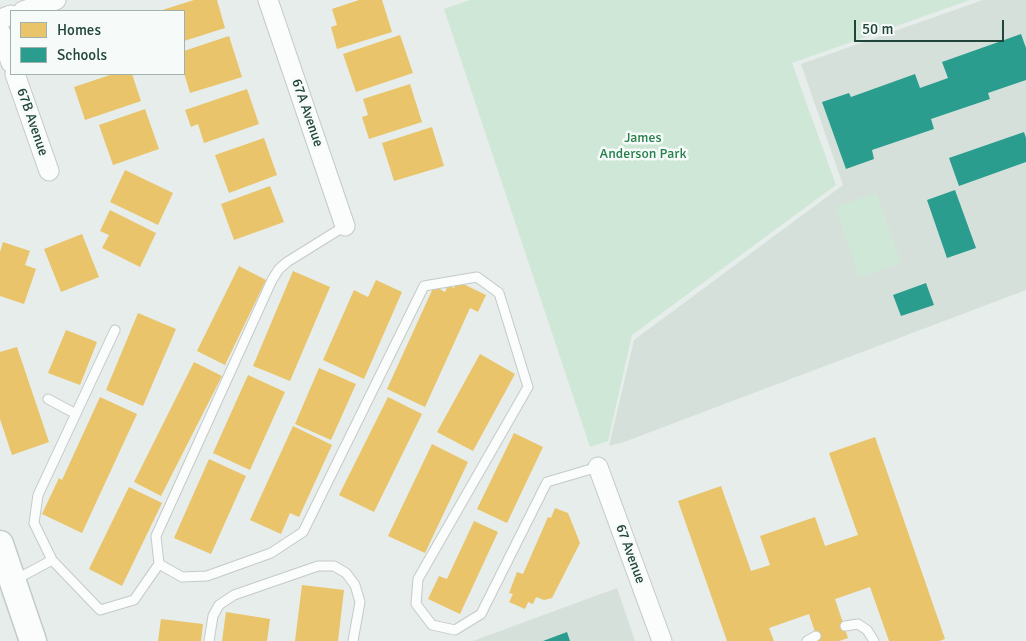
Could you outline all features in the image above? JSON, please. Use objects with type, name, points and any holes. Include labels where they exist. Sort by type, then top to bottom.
[{"type":"street","points":[[26,10],[56,0]]},
{"type":"street","name":"67A Avenue","points":[[268,0],[346,226]]},
{"type":"street","points":[[0,31],[10,60]]},
{"type":"street","name":"67B Avenue","points":[[15,75],[49,171]]},
{"type":"street","name":"67 Avenue","points":[[598,467],[662,641]]},
{"type":"street","points":[[0,544],[33,641]]},
{"type":"lane","points":[[114,330],[38,494],[34,523],[52,560],[100,610],[134,600],[159,564],[156,536],[272,280],[279,269],[287,262],[346,226]]},
{"type":"lane","points":[[159,564],[182,577],[207,576],[272,553],[303,532],[424,286],[477,277],[499,292],[528,387],[418,578],[416,604],[432,625],[455,630],[481,614],[547,482],[598,467]]},
{"type":"lane","points":[[48,399],[76,414]]},
{"type":"lane","points":[[13,581],[52,560]]},
{"type":"lane","points":[[209,641],[213,616],[219,605],[234,595],[318,566],[334,566],[346,573],[355,585],[360,602],[352,641]]},
{"type":"lane","points":[[845,626],[858,624],[867,630],[874,641]]},
{"type":"lane","points":[[807,641],[816,636]]},
{"type":"shaded area","points":[[983,0],[1026,0],[1026,290],[624,442],[609,446],[634,340],[843,185],[801,64]]},
{"type":"shaded area","points":[[617,588],[635,641],[473,641]]},
{"type":"green space","name":"James Anderson Park","points":[[470,0],[970,0],[792,63],[836,185],[632,335],[608,441],[590,447],[444,9]]},
{"type":"green space","points":[[877,193],[901,263],[859,277],[835,207]]},
{"type":"building: Homes","points":[[194,0],[217,0],[225,28],[185,41],[185,10],[162,10]]},
{"type":"building: Homes","points":[[359,0],[382,0],[392,32],[337,49],[331,27],[337,25],[332,9]]},
{"type":"building: Homes","points":[[400,35],[413,73],[356,92],[343,54]]},
{"type":"building: Homes","points":[[229,36],[242,77],[190,93],[185,75],[185,51]]},
{"type":"building: Homes","points":[[110,75],[132,75],[141,101],[85,120],[74,87]]},
{"type":"building: Homes","points":[[410,84],[422,122],[369,139],[362,117],[368,115],[363,99]]},
{"type":"building: Homes","points":[[247,89],[259,124],[204,143],[198,124],[191,127],[185,110]]},
{"type":"building: Homes","points":[[145,109],[159,149],[113,165],[99,125]]},
{"type":"building: Homes","points":[[432,127],[444,166],[394,181],[382,143]]},
{"type":"building: Homes","points":[[264,138],[277,175],[229,193],[215,155]]},
{"type":"building: Homes","points":[[125,170],[173,193],[158,225],[110,202]]},
{"type":"building: Homes","points":[[270,186],[284,222],[234,240],[221,204]]},
{"type":"building: Homes","points":[[110,210],[156,233],[140,267],[102,248],[109,235],[100,231]]},
{"type":"building: Homes","points":[[82,234],[99,277],[61,292],[44,249]]},
{"type":"building: Homes","points":[[3,242],[30,251],[25,265],[36,269],[24,304],[0,296],[0,252]]},
{"type":"building: Homes","points":[[239,266],[266,280],[225,365],[197,351]]},
{"type":"building: Homes","points":[[293,271],[330,287],[290,381],[253,366]]},
{"type":"building: Homes","points":[[376,280],[402,292],[364,379],[323,360],[354,290],[368,297]]},
{"type":"building: Homes","points":[[457,281],[486,295],[478,312],[470,308],[425,407],[387,389],[434,286],[445,292],[448,285],[454,288]]},
{"type":"building: Homes","points":[[138,313],[176,329],[143,406],[106,390]]},
{"type":"building: Homes","points":[[66,330],[97,342],[80,385],[48,373]]},
{"type":"building: Homes","points":[[17,347],[49,442],[12,455],[0,419],[0,352]]},
{"type":"building: Homes","points":[[480,354],[515,374],[473,451],[437,432]]},
{"type":"building: Homes","points":[[194,362],[222,376],[161,496],[134,482]]},
{"type":"building: Homes","points":[[319,368],[356,384],[331,440],[295,424]]},
{"type":"building: Homes","points":[[248,375],[285,392],[250,470],[213,453]]},
{"type":"building: Homes","points":[[100,397],[137,414],[82,533],[42,514],[59,478],[62,480]]},
{"type":"building: Homes","points":[[388,397],[422,414],[374,512],[339,495]]},
{"type":"building: Homes","points":[[293,426],[332,445],[299,517],[290,513],[281,534],[250,520]]},
{"type":"building: Homes","points":[[514,433],[543,447],[507,523],[477,509]]},
{"type":"building: Homes","points":[[875,437],[945,639],[939,641],[889,641],[870,587],[835,599],[848,638],[839,641],[818,641],[809,614],[769,628],[774,641],[727,641],[678,501],[721,486],[751,571],[770,565],[760,536],[815,517],[825,546],[858,535],[829,453]]},
{"type":"building: Homes","points":[[432,444],[468,462],[425,553],[388,536]]},
{"type":"building: Homes","points":[[209,459],[246,476],[211,554],[174,538]]},
{"type":"building: Homes","points":[[129,487],[162,503],[122,586],[89,569]]},
{"type":"building: Homes","points":[[555,508],[568,513],[580,543],[552,598],[544,600],[536,597],[533,604],[528,602],[525,609],[509,602],[513,594],[509,593],[517,572],[523,574],[548,517],[551,518]]},
{"type":"building: Homes","points":[[474,521],[498,532],[460,614],[428,599],[439,576],[447,579]]},
{"type":"building: Homes","points":[[302,585],[344,590],[338,641],[295,641]]},
{"type":"building: Homes","points":[[226,612],[270,619],[267,641],[222,641]]},
{"type":"building: Homes","points":[[161,619],[203,624],[201,641],[158,641]]},
{"type":"building: Schools","points":[[1021,34],[1026,48],[1026,80],[988,93],[990,99],[931,119],[934,129],[872,150],[874,159],[846,169],[822,102],[849,93],[851,97],[915,74],[920,88],[948,78],[942,62]]},
{"type":"building: Schools","points":[[1024,132],[1026,138],[1026,162],[959,186],[949,158]]},
{"type":"building: Schools","points":[[955,190],[976,248],[947,258],[927,200]]},
{"type":"building: Schools","points":[[926,283],[934,305],[901,316],[893,295]]},
{"type":"building: Schools","points":[[567,632],[570,641],[543,641]]}]
